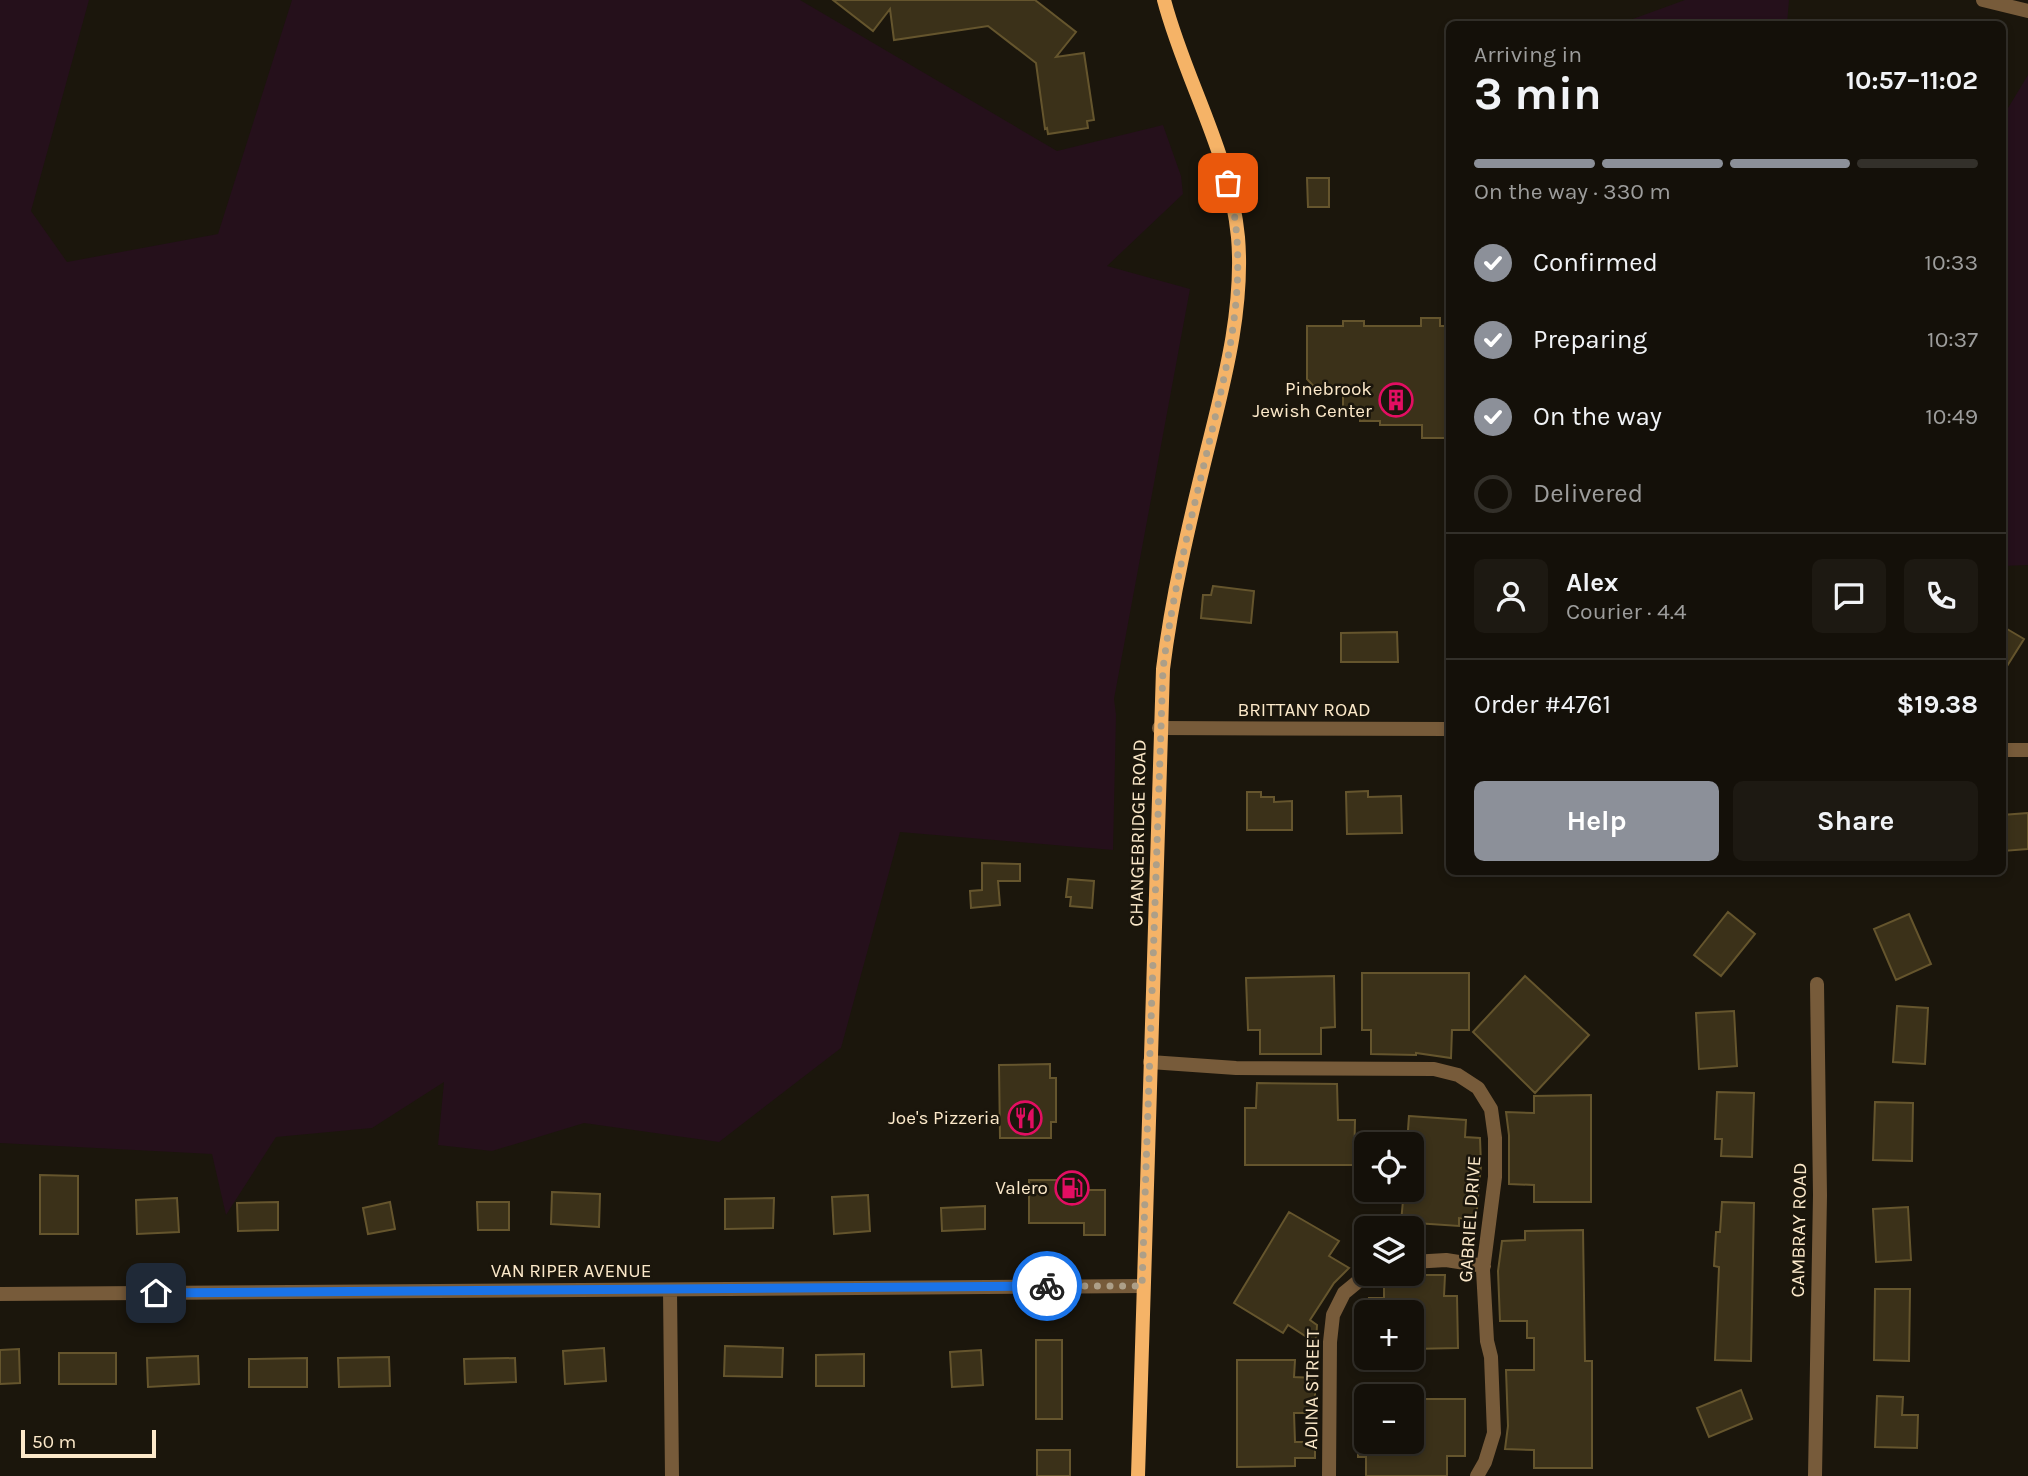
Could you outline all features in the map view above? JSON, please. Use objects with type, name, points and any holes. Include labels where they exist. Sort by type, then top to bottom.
[{"type":"main road","name":"CHANGEBRIDGE ROAD","points":[[1138,1476],[1163,669],[1171,609],[1220,400],[1236,312],[1239,275],[1236,226],[1224,165],[1164,0]]},
{"type":"street","points":[[1983,0],[2028,11]]},
{"type":"street","name":"BRITTANY ROAD","points":[[1160,728],[1446,729]]},
{"type":"street","points":[[2006,750],[2028,750]]},
{"type":"street","name":"CAMBRAY ROAD","points":[[1815,1476],[1820,1195],[1817,984]]},
{"type":"street","name":"GABRIEL DRIVE","points":[[1150,1062],[1236,1069],[1434,1069],[1469,1080],[1486,1098],[1491,1109],[1495,1138],[1495,1177],[1484,1266],[1494,1433],[1485,1462],[1477,1476]]},
{"type":"street","points":[[1424,1261],[1446,1260],[1484,1266]]},
{"type":"street","name":"ADINA STREET","points":[[1329,1476],[1330,1342],[1333,1315],[1344,1293],[1354,1285]]},
{"type":"street","name":"VAN RIPER AVENUE","points":[[0,1294],[1142,1286]]},
{"type":"street","points":[[670,1290],[671,1476]]},
{"type":"shaded area","points":[[0,0],[89,0],[31,211],[67,262],[218,234],[292,0],[800,0],[1057,151],[1163,125],[1181,176],[1183,194],[1107,266],[1190,289],[1114,699],[1116,715],[1113,850],[900,832],[841,1048],[719,1142],[584,1123],[492,1151],[438,1145],[444,1082],[372,1128],[276,1137],[226,1215],[212,1154],[0,1143]]},
{"type":"shaded area","points":[[1685,0],[1789,0],[1787,21],[1627,21]]},
{"type":"shaded area","points":[[2028,75],[2028,565],[2006,566],[2006,111]]},
{"type":"building","points":[[833,0],[1035,0],[1076,32],[1056,57],[1084,53],[1094,120],[1087,121],[1088,128],[1048,134],[1047,128],[1045,129],[1036,63],[988,26],[894,40],[890,9],[873,31]]},
{"type":"building","points":[[1307,178],[1329,178],[1329,207],[1308,207]]},
{"type":"building","name":"Pinebrook Jewish Center","points":[[1421,318],[1440,318],[1440,326],[1446,326],[1446,438],[1422,438],[1422,425],[1380,425],[1380,421],[1360,421],[1360,415],[1352,415],[1352,409],[1343,409],[1343,391],[1317,390],[1307,379],[1307,326],[1343,326],[1343,321],[1364,321],[1364,326],[1421,326]]},
{"type":"building","points":[[1213,586],[1254,591],[1251,623],[1201,618],[1203,595],[1211,595]]},
{"type":"building","points":[[2006,628],[2024,639],[2006,668]]},
{"type":"building","points":[[1397,632],[1398,662],[1341,662],[1341,633]]},
{"type":"building","points":[[1368,791],[1368,797],[1401,796],[1402,833],[1347,834],[1346,792]]},
{"type":"building","points":[[1247,792],[1261,792],[1261,797],[1274,797],[1274,802],[1292,801],[1292,830],[1247,830]]},
{"type":"building","points":[[2028,813],[2028,849],[2006,851],[2006,815]]},
{"type":"building","points":[[982,863],[1020,864],[1020,881],[998,881],[1000,905],[971,908],[970,891],[982,890]]},
{"type":"building","points":[[1068,879],[1094,881],[1092,908],[1070,906],[1071,897],[1066,897]]},
{"type":"building","points":[[1728,912],[1755,934],[1721,976],[1694,955]]},
{"type":"building","points":[[1909,914],[1931,964],[1896,980],[1874,929]]},
{"type":"building","points":[[1362,973],[1469,973],[1469,1030],[1452,1030],[1451,1058],[1416,1053],[1371,1054],[1371,1030],[1362,1030]]},
{"type":"building","points":[[1334,976],[1335,1027],[1321,1028],[1321,1054],[1260,1054],[1260,1030],[1248,1030],[1246,978]]},
{"type":"building","points":[[1525,976],[1589,1035],[1535,1093],[1473,1032]]},
{"type":"building","points":[[1897,1006],[1928,1008],[1925,1064],[1893,1062]]},
{"type":"building","points":[[1734,1011],[1737,1066],[1699,1069],[1696,1013]]},
{"type":"building","points":[[1050,1064],[1050,1078],[1056,1078],[1056,1122],[1051,1122],[1051,1138],[1000,1138],[999,1065]]},
{"type":"building","points":[[1257,1083],[1337,1084],[1338,1120],[1355,1120],[1354,1165],[1245,1165],[1245,1108],[1256,1108]]},
{"type":"building","points":[[1717,1092],[1754,1093],[1752,1157],[1721,1156],[1722,1139],[1715,1139]]},
{"type":"building","points":[[1591,1095],[1591,1202],[1534,1202],[1534,1185],[1509,1184],[1506,1112],[1534,1113],[1534,1096]]},
{"type":"building","points":[[1875,1102],[1913,1103],[1912,1161],[1873,1160]]},
{"type":"building","points":[[1409,1116],[1466,1120],[1465,1137],[1480,1138],[1481,1165],[1476,1220],[1459,1218],[1459,1226],[1424,1224],[1424,1216],[1402,1216],[1403,1202],[1424,1202],[1424,1132],[1408,1132]]},
{"type":"building","points":[[40,1175],[78,1176],[78,1234],[40,1234]]},
{"type":"building","points":[[1029,1180],[1071,1180],[1071,1190],[1105,1190],[1105,1235],[1084,1235],[1084,1223],[1029,1223]]},
{"type":"building","points":[[552,1192],[600,1194],[599,1227],[551,1224]]},
{"type":"building","points":[[868,1195],[870,1231],[834,1234],[832,1197]]},
{"type":"building","points":[[177,1198],[179,1232],[137,1234],[136,1200]]},
{"type":"building","points":[[774,1198],[773,1228],[725,1229],[725,1199]]},
{"type":"building","points":[[278,1202],[278,1230],[238,1231],[237,1203]]},
{"type":"building","points":[[390,1202],[395,1229],[368,1234],[363,1208]]},
{"type":"building","points":[[477,1202],[509,1202],[509,1230],[478,1230]]},
{"type":"building","points":[[1722,1202],[1754,1203],[1751,1361],[1715,1360],[1719,1267],[1714,1266],[1716,1232],[1720,1232]]},
{"type":"building","points":[[985,1206],[985,1229],[942,1231],[941,1208]]},
{"type":"building","points":[[1908,1207],[1911,1260],[1876,1262],[1873,1209]]},
{"type":"building","points":[[1289,1212],[1339,1241],[1329,1256],[1349,1268],[1334,1283],[1310,1320],[1317,1325],[1316,1343],[1288,1325],[1283,1333],[1234,1303]]},
{"type":"building","points":[[1583,1230],[1585,1361],[1592,1361],[1592,1468],[1534,1468],[1534,1450],[1505,1449],[1508,1426],[1506,1370],[1534,1370],[1534,1338],[1527,1338],[1527,1321],[1500,1321],[1498,1271],[1502,1241],[1525,1240],[1525,1231]]},
{"type":"building","points":[[1424,1275],[1445,1275],[1444,1296],[1457,1296],[1458,1348],[1424,1349],[1424,1300],[1369,1298],[1384,1298],[1384,1286],[1424,1286]]},
{"type":"building","points":[[1875,1289],[1910,1289],[1909,1361],[1874,1360]]},
{"type":"building","points":[[1036,1340],[1062,1340],[1062,1419],[1036,1419]]},
{"type":"building","points":[[725,1346],[783,1348],[782,1377],[724,1376]]},
{"type":"building","points":[[604,1348],[606,1381],[565,1384],[563,1351]]},
{"type":"building","points":[[19,1349],[20,1383],[0,1384],[0,1350]]},
{"type":"building","points":[[981,1350],[983,1385],[952,1387],[950,1352]]},
{"type":"building","points":[[59,1353],[116,1353],[116,1384],[59,1384]]},
{"type":"building","points":[[864,1354],[864,1386],[816,1386],[816,1355]]},
{"type":"building","points":[[198,1356],[199,1384],[148,1387],[147,1358]]},
{"type":"building","points":[[389,1357],[390,1386],[339,1387],[338,1358]]},
{"type":"building","points":[[307,1358],[307,1387],[249,1387],[249,1359]]},
{"type":"building","points":[[515,1358],[516,1382],[465,1384],[464,1359]]},
{"type":"building","points":[[1237,1360],[1295,1360],[1294,1377],[1315,1378],[1315,1413],[1294,1413],[1295,1442],[1315,1442],[1315,1458],[1295,1458],[1295,1466],[1237,1467]]},
{"type":"building","points":[[1741,1390],[1752,1419],[1709,1437],[1697,1408]]},
{"type":"building","points":[[1877,1396],[1903,1397],[1902,1415],[1918,1415],[1917,1448],[1875,1447]]},
{"type":"building","points":[[1424,1399],[1465,1399],[1465,1456],[1447,1456],[1447,1476],[1366,1476],[1366,1457],[1358,1457],[1358,1454],[1424,1454]]},
{"type":"building","points":[[1037,1450],[1070,1450],[1070,1476],[1037,1476]]},
{"type":"way so far","points":[[1047,1286],[1142,1286],[1163,669],[1171,609],[1220,400],[1236,312],[1238,238],[1228,183]]},
{"type":"place","name":"Pinebrook Jewish Center","points":[[1396,400]]},
{"type":"place","name":"Joe's Pizzeria","points":[[1025,1118]]},
{"type":"place","name":"Valero","points":[[1072,1188]]},
{"type":"route","points":[[156,1293],[1047,1286]]}]
